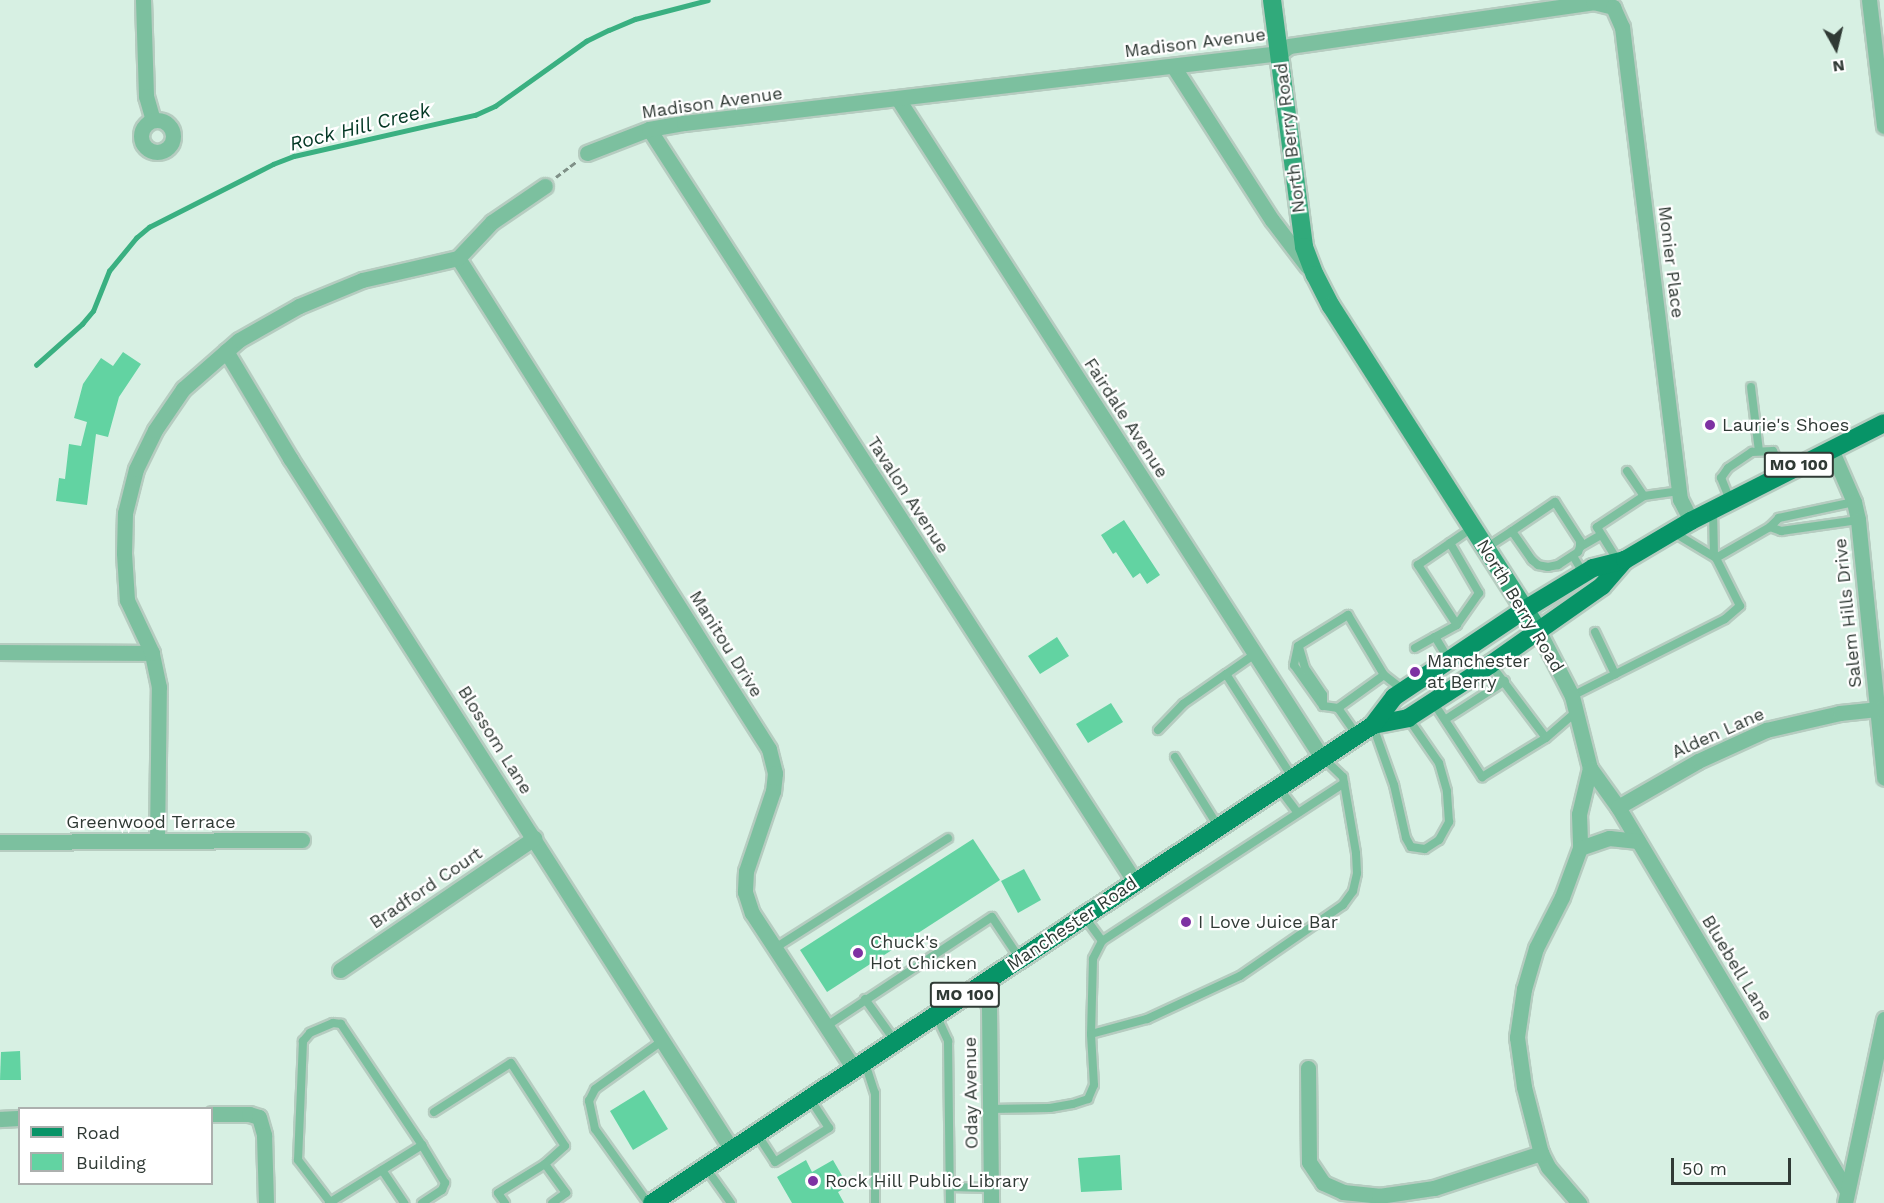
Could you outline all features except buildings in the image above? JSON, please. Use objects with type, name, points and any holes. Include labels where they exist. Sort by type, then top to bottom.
[{"type":"main road","name":"North Berry Road","points":[[1272,0],[1304,247],[1315,275],[1331,306],[1538,630]]},
{"type":"main road","name":"Manchester Road","points":[[1373,725],[1394,697],[1524,610],[1584,573],[1622,561],[1730,500],[1884,423]]},
{"type":"main road","name":"Manchester Road","points":[[650,1203],[1357,735],[1373,725],[1408,718],[1491,664],[1602,586],[1622,561]]},
{"type":"street","points":[[143,0],[146,96],[153,120]]},
{"type":"street","points":[[1869,0],[1884,126]]},
{"type":"street","name":"Madison Avenue","points":[[586,153],[649,129],[1280,53],[1289,46],[1593,2],[1613,7]]},
{"type":"street","name":"Monier Place","points":[[1613,7],[1622,27],[1680,499],[1691,521]]},
{"type":"street","name":"North Berry Road","points":[[1173,66],[1272,220],[1315,275]]},
{"type":"street","name":"Fairdale Avenue","points":[[898,99],[1322,758]]},
{"type":"street","name":"Tavalon Avenue","points":[[649,129],[1135,882]]},
{"type":"street","points":[[157,841],[159,705],[157,670],[152,653],[127,600],[125,513],[136,469],[155,430],[183,389],[226,351],[299,306],[362,280],[458,258],[492,222],[545,186]]},
{"type":"street","name":"Manitou Drive","points":[[458,258],[769,749],[775,773],[773,791],[746,871],[745,892],[752,913],[825,1027],[859,1066]]},
{"type":"street","name":"Blossom Lane","points":[[226,351],[290,458],[732,1150]]},
{"type":"street","name":"Salem Hills Drive","points":[[1831,449],[1854,502],[1858,520],[1884,778]]},
{"type":"street","name":"North Berry Road","points":[[1538,630],[1572,696],[1590,768],[1579,814],[1580,848],[1562,897],[1536,948],[1524,989],[1517,1037],[1524,1087],[1541,1153],[1548,1167],[1579,1203]]},
{"type":"street","points":[[0,651],[152,653]]},
{"type":"street","name":"Alden Lane","points":[[1618,807],[1698,761],[1766,730],[1840,713],[1877,709]]},
{"type":"street","name":"Bluebell Lane","points":[[1590,768],[1638,840],[1846,1197]]},
{"type":"street","name":"Bradford Court","points":[[340,970],[534,838]]},
{"type":"street","points":[[1580,848],[1609,838],[1638,840]]},
{"type":"street","name":"Greenwood Terrace","points":[[0,842],[302,840]]},
{"type":"street","name":"Oday Avenue","points":[[980,985],[989,1006],[991,1195]]},
{"type":"street","points":[[1846,1197],[1884,1019]]},
{"type":"street","points":[[1308,1068],[1309,1162],[1323,1183],[1343,1192],[1379,1196],[1424,1190],[1541,1153]]},
{"type":"street","points":[[213,1114],[249,1114],[259,1117],[264,1135],[266,1203]]},
{"type":"street","points":[[0,1119],[18,1118]]},
{"type":"lane","points":[[1751,387],[1759,451]]},
{"type":"lane","points":[[1730,500],[1721,478],[1728,468],[1752,452],[1773,452],[1783,473]]},
{"type":"lane","points":[[1627,471],[1644,496]]},
{"type":"lane","points":[[1622,561],[1597,527],[1644,496],[1679,491]]},
{"type":"lane","points":[[1485,549],[1555,502],[1580,541],[1580,547]]},
{"type":"lane","points":[[1715,556],[1770,527],[1779,518],[1854,502]]},
{"type":"lane","points":[[1572,696],[1725,619],[1740,606],[1715,556],[1713,509]]},
{"type":"lane","points":[[1770,527],[1781,531],[1858,520]]},
{"type":"lane","points":[[1458,625],[1418,565],[1472,528]]},
{"type":"lane","points":[[1512,531],[1532,560],[1538,565],[1548,567],[1558,565],[1573,556],[1580,547],[1601,535]]},
{"type":"lane","points":[[1672,532],[1715,556]]},
{"type":"lane","points":[[1415,648],[1458,625],[1479,593],[1465,576],[1450,543]]},
{"type":"lane","points":[[1573,556],[1584,573]]},
{"type":"lane","points":[[1441,602],[1449,594]]},
{"type":"lane","points":[[1384,675],[1338,708],[1323,706],[1323,694],[1305,668],[1298,646],[1348,615],[1384,675],[1404,691]]},
{"type":"lane","points":[[1595,632],[1615,674]]},
{"type":"lane","points":[[1435,637],[1450,660]]},
{"type":"lane","points":[[1158,730],[1183,704],[1256,654]]},
{"type":"lane","points":[[1491,664],[1546,738]]},
{"type":"lane","points":[[1226,674],[1285,782],[1298,813]]},
{"type":"lane","points":[[1446,719],[1505,681]]},
{"type":"lane","points":[[1433,702],[1482,777],[1546,738],[1576,712]]},
{"type":"lane","points":[[1338,708],[1357,735]]},
{"type":"lane","points":[[1373,725],[1388,765],[1406,838],[1411,847],[1425,849],[1439,840],[1449,822],[1447,791],[1439,763],[1408,718]]},
{"type":"lane","points":[[1175,757],[1218,826]]},
{"type":"lane","points":[[1090,1034],[1146,1019],[1240,976],[1343,905],[1353,891],[1357,873],[1344,783],[1338,770],[1322,758]]},
{"type":"lane","points":[[990,1108],[1050,1108],[1088,1099],[1094,1086],[1090,1034],[1093,959],[1102,941],[1344,783]]},
{"type":"lane","points":[[775,948],[948,838]]},
{"type":"lane","points":[[1084,916],[1102,941]]},
{"type":"lane","points":[[825,1027],[992,917],[1020,959]]},
{"type":"lane","points":[[865,999],[895,1041]]},
{"type":"lane","points":[[936,1014],[948,1041],[950,1203]]},
{"type":"lane","points":[[422,1145],[329,1203],[298,1160],[303,1041],[310,1033],[323,1025],[341,1024],[442,1174],[445,1183],[442,1190],[422,1203]]},
{"type":"lane","points":[[650,1203],[595,1130],[589,1101],[595,1089],[662,1041]]},
{"type":"lane","points":[[434,1112],[511,1063],[565,1146],[545,1164],[498,1193],[505,1203]]},
{"type":"lane","points":[[859,1066],[875,1093],[874,1203]]},
{"type":"lane","points":[[756,1133],[775,1162],[829,1128],[810,1098]]},
{"type":"lane","points":[[545,1164],[566,1193],[552,1203]]},
{"type":"lane","points":[[705,1167],[731,1203]]},
{"type":"lane","points":[[382,1170],[404,1203]]},
{"type":"lane","points":[[950,1187],[991,1195]]},
{"type":"path","points":[[545,186],[586,153]]},
{"type":"waterway","name":"Rock Hill Creek","points":[[36,365],[82,324],[93,311],[109,271],[136,238],[149,227],[273,164],[294,156],[475,115],[495,106],[586,41],[635,19],[708,0]]},
{"type":"place","name":"Laurie's Shoes","points":[[1710,425]]},
{"type":"place","name":"Manchester at Berry","points":[[1415,672]]},
{"type":"place","name":"I Love Juice Bar","points":[[1186,922]]},
{"type":"place","name":"Chuck's Hot Chicken","points":[[858,953]]},
{"type":"place","name":"Rock Hill Public Library","points":[[813,1181]]}]
